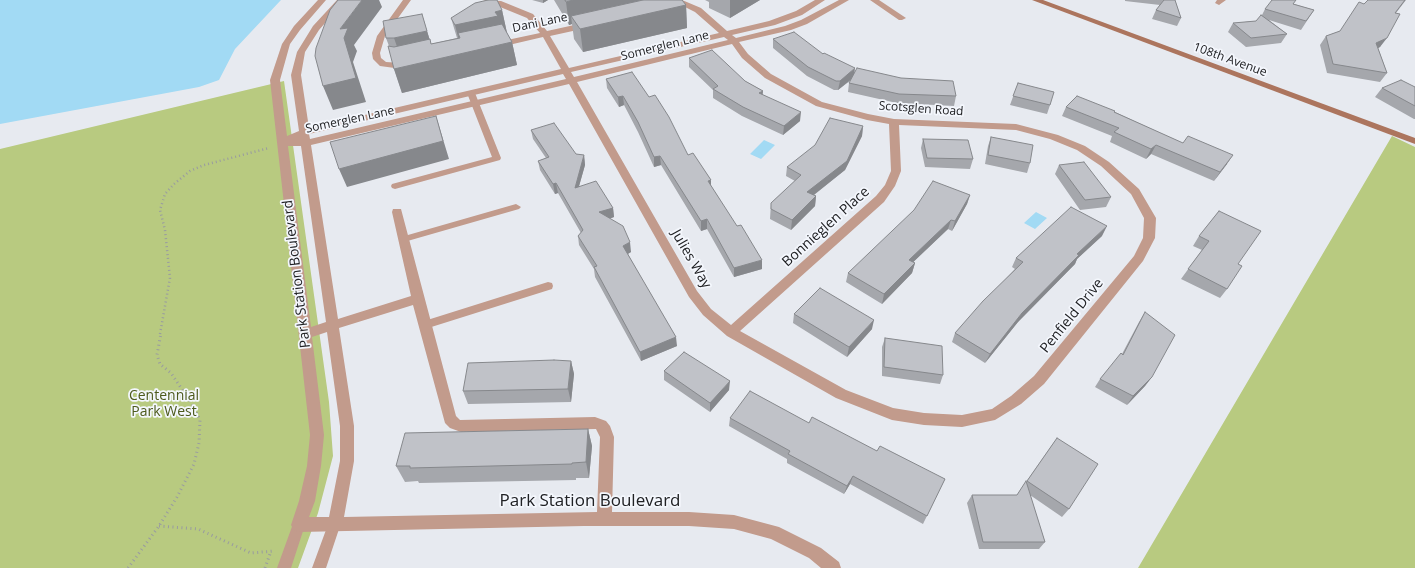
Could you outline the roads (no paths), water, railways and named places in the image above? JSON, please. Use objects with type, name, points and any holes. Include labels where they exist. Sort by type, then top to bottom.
[{"type":"street","name":"Park Station Boulevard","points":[[322,0],[297,28],[286,44],[275,80],[317,435],[314,466],[307,502],[299,525],[335,523],[604,519],[689,519],[734,522],[774,532],[815,553],[833,568]]},
{"type":"street","name":"Park Station Boulevard","points":[[335,523],[347,461],[347,426],[296,74],[302,52],[316,28],[341,0]]},
{"type":"street","points":[[407,0],[381,36],[376,53],[377,59],[383,64],[402,66],[417,62]]},
{"type":"street","points":[[666,6],[676,0]]},
{"type":"street","name":"Scotsglen Road","points":[[676,0],[698,10],[734,41],[745,56],[768,76],[819,104],[867,117],[894,122],[1016,127],[1054,137],[1081,148],[1099,160],[1135,192]]},
{"type":"street","name":"Somerglen Lane","points":[[304,137],[331,138],[475,104],[570,76],[787,18],[821,0]]},
{"type":"street","name":"Somerglen Lane","points":[[282,143],[471,93],[570,76],[734,41],[794,26],[815,17],[845,0]]},
{"type":"street","points":[[874,0],[902,18]]},
{"type":"street","name":"108th Avenue","points":[[1036,0],[1415,142]]},
{"type":"street","name":"Julies Way","points":[[496,1],[530,16],[545,34],[693,294],[707,312],[731,332],[841,394],[892,414],[924,420],[962,421]]},
{"type":"street","name":"Dani Lane","points":[[485,47],[597,23]]},
{"type":"street","name":"Bonnieglen Place","points":[[731,332],[880,199],[890,186],[896,171],[894,122]]},
{"type":"street","name":"Penfield Drive","points":[[962,421],[996,414],[1016,400],[1039,380],[1139,258],[1149,238],[1150,218],[1135,192]]},
{"type":"street","points":[[397,212],[418,299],[450,419],[455,424],[461,426],[595,423],[601,425],[606,430],[607,437],[604,519]]},
{"type":"street","points":[[304,334],[418,299]]},
{"type":"lane","points":[[395,186],[497,158],[471,93]]},
{"type":"lane","points":[[404,239],[516,207]]},
{"type":"lane","points":[[425,324],[548,286]]},
{"type":"lane","points":[[319,568],[335,523]]},
{"type":"lane","points":[[284,568],[299,525]]},
{"type":"water","points":[[0,0],[281,0],[235,49],[219,80],[199,87],[0,124]]},
{"type":"water","points":[[764,140],[775,145],[761,159],[750,154]]},
{"type":"water","points":[[1036,212],[1047,218],[1035,229],[1024,223]]},
{"type":"park label","name":"Centennial Park West","points":[[164,404]]}]
